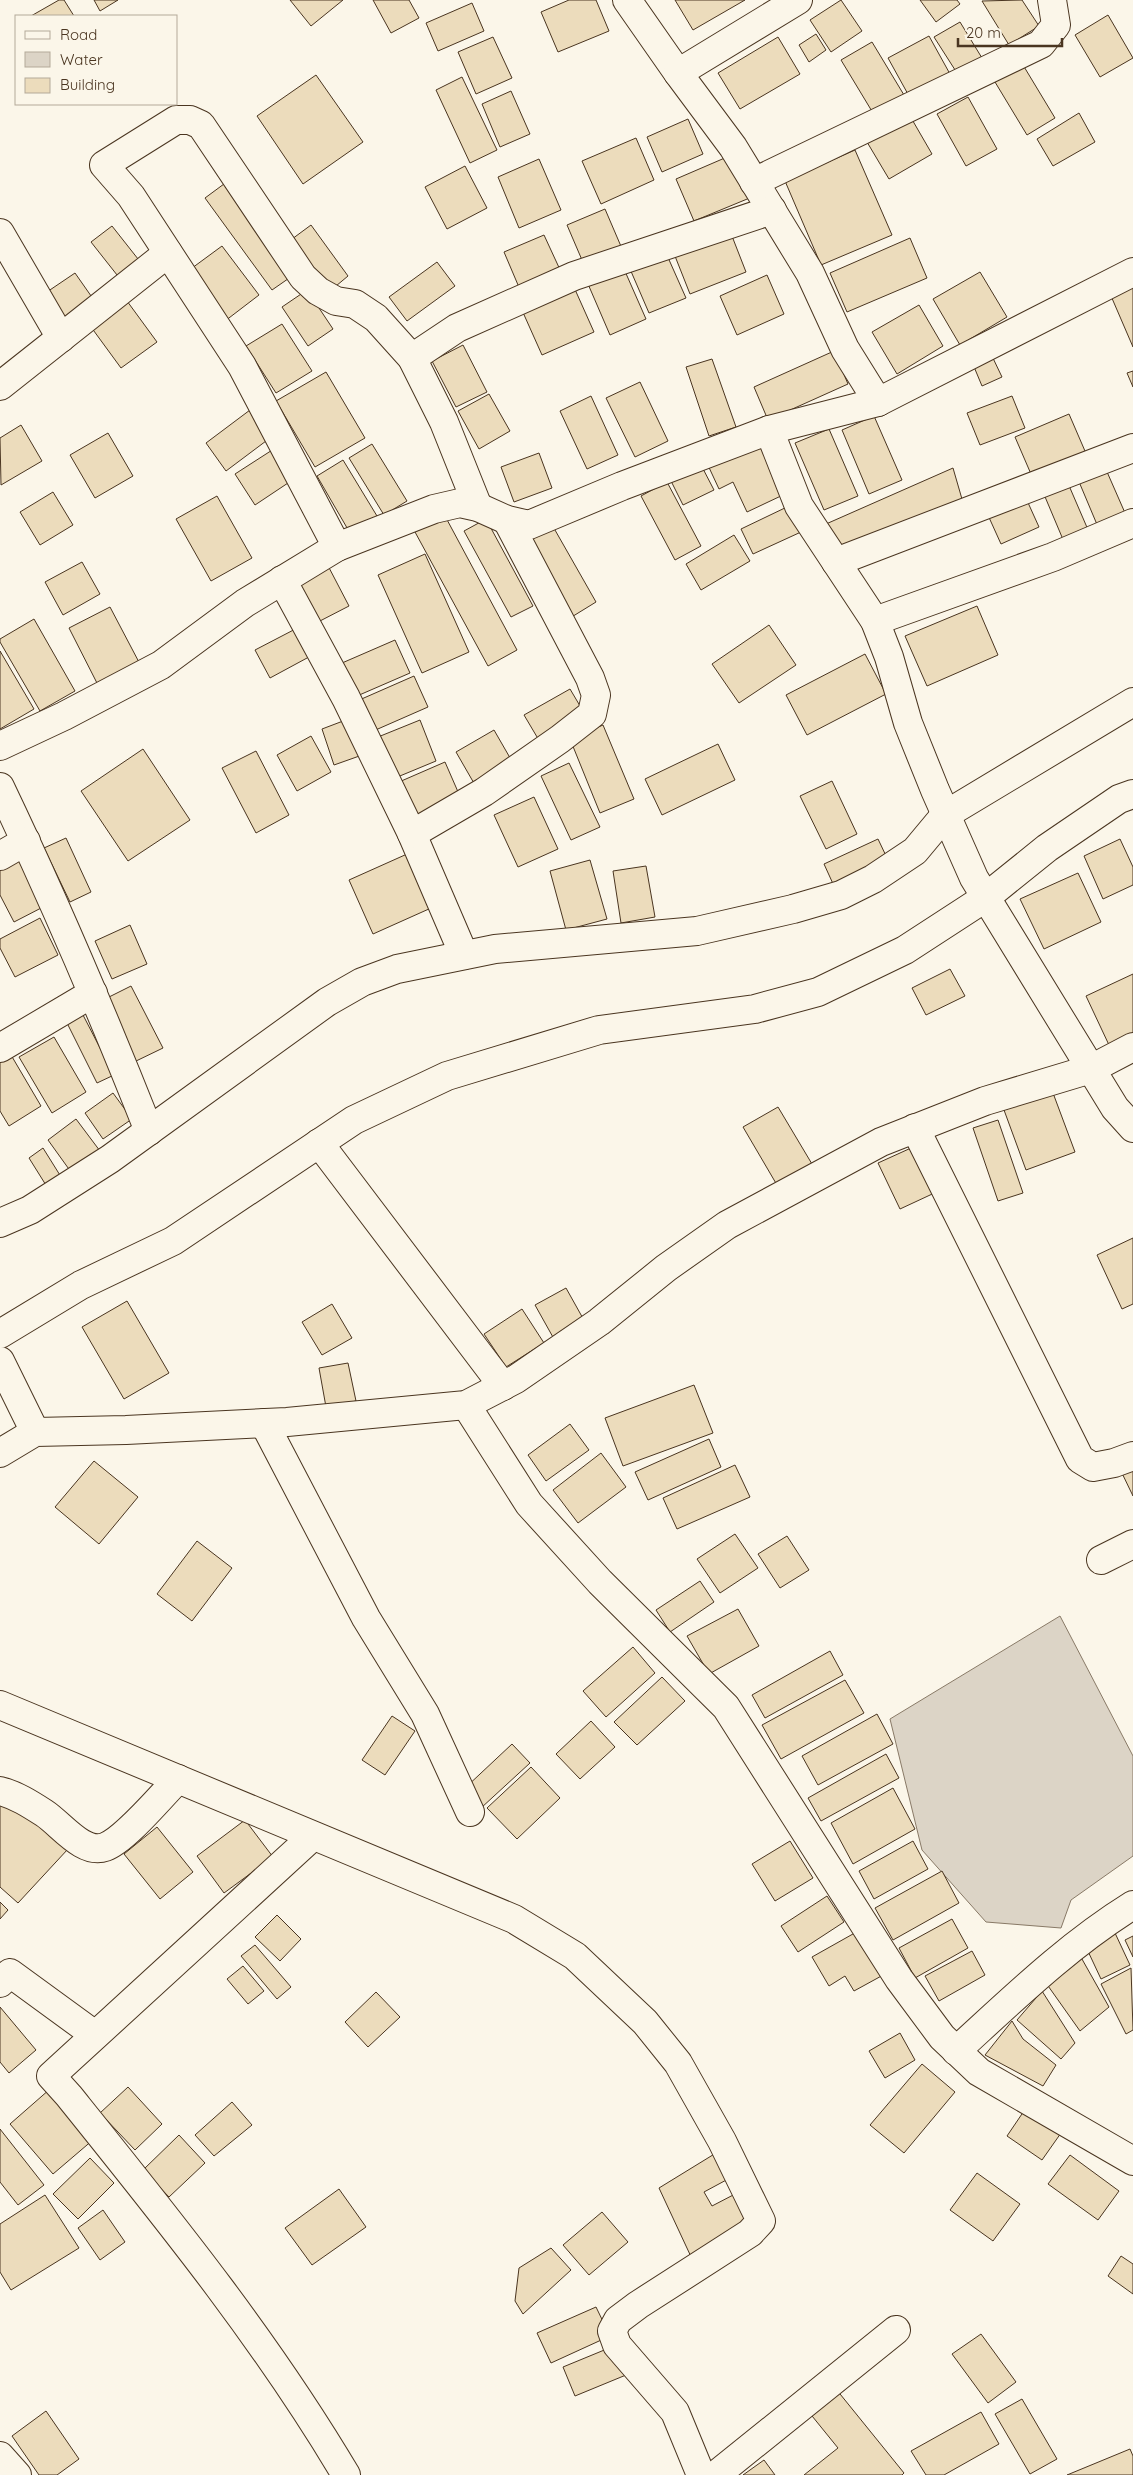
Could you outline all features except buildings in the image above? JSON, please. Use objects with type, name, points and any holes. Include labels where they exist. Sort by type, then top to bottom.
[{"type":"street","points":[[627,0],[733,147],[810,273],[845,349],[878,402]]},
{"type":"street","points":[[678,73],[798,0]]},
{"type":"street","points":[[754,182],[1041,44],[1056,25],[1052,0]]},
{"type":"street","points":[[337,547],[242,366],[131,196],[104,165],[176,120],[190,120],[201,125],[303,277],[318,291],[336,301],[355,304],[376,318],[412,358],[444,422],[478,507]]},
{"type":"street","points":[[412,358],[457,328],[574,276],[772,210]]},
{"type":"street","points":[[0,233],[61,338]]},
{"type":"street","points":[[0,386],[168,253]]},
{"type":"street","points":[[0,746],[64,716],[160,665],[245,603],[337,547],[434,508],[460,503],[478,507],[507,520],[530,525],[622,486],[768,430],[878,402],[1133,272]]},
{"type":"street","points":[[768,430],[799,506],[874,621],[889,657],[908,723],[950,825],[979,888],[1115,1108],[1133,1128]]},
{"type":"street","points":[[836,562],[1133,448]]},
{"type":"street","points":[[412,834],[484,792],[560,739],[592,714],[596,695],[590,678],[507,520]]},
{"type":"street","points":[[874,621],[1053,557],[1133,523]]},
{"type":"street","points":[[282,580],[346,698],[412,834],[464,956]]},
{"type":"street","points":[[0,1223],[30,1210],[110,1159],[327,1002],[362,982],[397,969],[495,949],[697,931],[841,896],[872,879],[1133,702]]},
{"type":"street","points":[[0,787],[26,841],[93,994],[149,1131]]},
{"type":"street","points":[[0,1334],[81,1285],[173,1241],[354,1120],[447,1076],[599,1030],[755,1009],[818,992],[905,950],[979,888],[1047,848],[1119,799],[1133,794]]},
{"type":"street","points":[[0,856],[26,841]]},
{"type":"street","points":[[0,1048],[93,994]]},
{"type":"street","points":[[0,1453],[35,1432],[126,1430],[264,1423],[466,1405],[516,1379],[599,1322],[666,1268],[727,1224],[881,1142],[985,1101],[1091,1070],[1133,1047]]},
{"type":"street","points":[[915,1128],[1080,1459],[1093,1467],[1114,1463],[1133,1456]]},
{"type":"street","points":[[319,1143],[503,1386]]},
{"type":"street","points":[[0,1361],[35,1432]]},
{"type":"street","points":[[466,1405],[529,1504],[600,1582],[726,1707],[899,1979],[942,2037],[979,2072],[1133,2160]]},
{"type":"street","points":[[264,1423],[366,1618],[425,1714],[470,1812]]},
{"type":"street","points":[[1101,1560],[1133,1544]]},
{"type":"street","points":[[0,1706],[514,1919],[575,1956],[645,2022],[678,2063],[722,2141],[761,2221],[750,2233],[638,2305],[618,2320],[612,2331],[617,2345],[675,2412],[701,2475]]},
{"type":"street","points":[[0,1791],[13,1794],[45,1814],[79,1841],[96,1849],[107,1847],[124,1834],[178,1779]]},
{"type":"street","points":[[313,1836],[51,2076],[98,2131],[253,2331],[319,2430],[346,2475]]},
{"type":"street","points":[[956,2050],[1050,1964],[1101,1925],[1133,1905]]},
{"type":"street","points":[[0,1983],[10,1973],[96,2036]]},
{"type":"street","points":[[716,2475],[896,2330]]},
{"type":"street","points":[[0,2456],[16,2475]]},
{"type":"water","points":[[1060,1616],[1133,1756],[1133,1856],[1071,1900],[1061,1928],[986,1922],[922,1850],[890,1719]]}]
